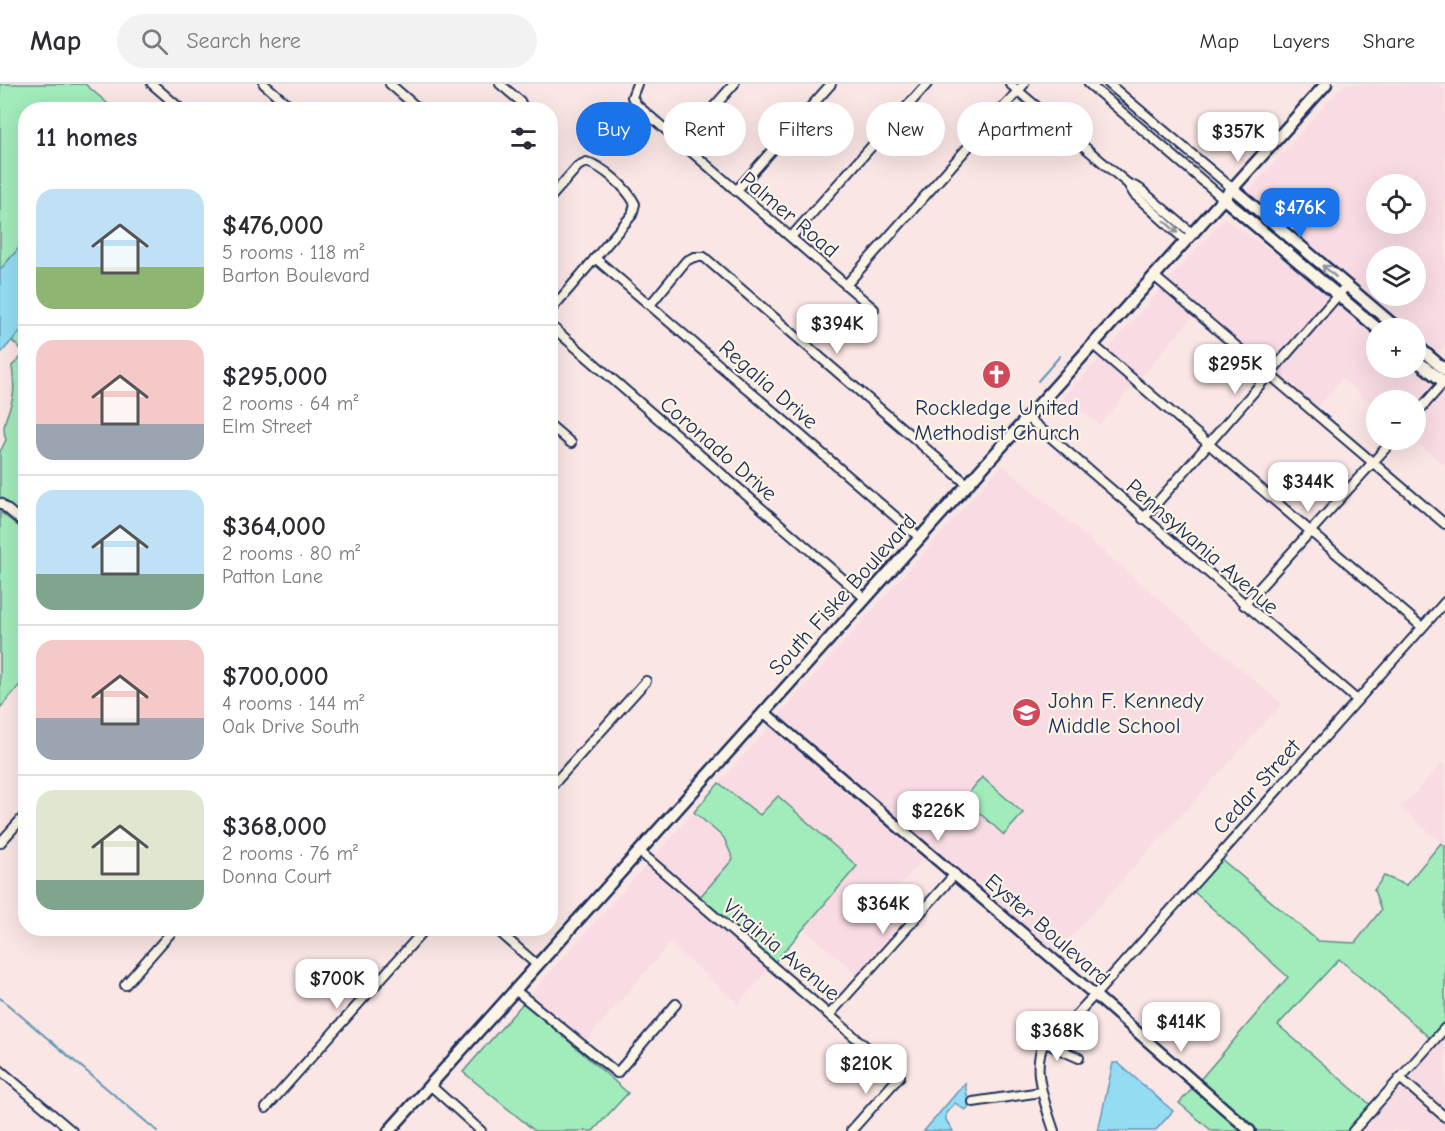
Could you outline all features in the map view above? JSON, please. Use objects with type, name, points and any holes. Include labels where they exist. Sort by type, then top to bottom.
[{"type":"main road","name":"South Fiske Boulevard","points":[[389,1131],[1326,84]]},
{"type":"main road","points":[[1233,189],[1384,318]]},
{"type":"main road","points":[[1224,199],[1366,319]]},
{"type":"main road","points":[[1290,256],[1300,253],[1312,257]]},
{"type":"main road","points":[[1426,354],[1441,367],[1445,382]]},
{"type":"main road","points":[[1426,363],[1441,367]]},
{"type":"street","points":[[152,84],[173,102]]},
{"type":"street","points":[[264,84],[285,102]]},
{"type":"street","points":[[390,84],[411,102]]},
{"type":"street","points":[[500,84],[520,102]]},
{"type":"street","name":"Palmer Road","points":[[637,84],[632,97],[637,105],[663,128]]},
{"type":"street","points":[[718,102],[734,84]]},
{"type":"street","points":[[736,191],[831,84]]},
{"type":"street","points":[[791,237],[927,84]]},
{"type":"street","points":[[1010,84],[1127,183],[1134,194],[1189,237]]},
{"type":"street","points":[[846,285],[1023,84]]},
{"type":"street","points":[[1089,84],[1224,199]]},
{"type":"street","points":[[1108,84],[1233,189]]},
{"type":"street","points":[[1175,157],[1183,147]]},
{"type":"street","name":"Palmer Road","points":[[695,156],[874,309]]},
{"type":"street","points":[[558,189],[578,166],[586,162],[594,164],[630,195],[635,204],[632,215],[558,302]]},
{"type":"street","points":[[650,305],[686,261],[694,257],[704,257],[967,484]]},
{"type":"street","name":"Regalia Drive","points":[[595,258],[919,537]]},
{"type":"street","points":[[1154,276],[1445,524]]},
{"type":"street","points":[[1143,519],[1339,298],[1346,286]]},
{"type":"street","name":"Coronado Drive","points":[[558,332],[865,598]]},
{"type":"street","points":[[1092,344],[1422,627]]},
{"type":"street","points":[[1426,403],[1445,382]]},
{"type":"street","name":"Pennsylvania Avenue","points":[[1027,417],[1356,700]]},
{"type":"street","points":[[558,432],[572,443]]},
{"type":"street","points":[[1244,605],[1383,450]]},
{"type":"street","points":[[0,503],[18,518]]},
{"type":"street","name":"Cedar Street","points":[[1045,1042],[1054,1030],[1072,1019],[1095,994],[1445,602]]},
{"type":"street","points":[[558,779],[646,681]]},
{"type":"street","name":"Eyster Boulevard","points":[[764,712],[1095,994],[1250,1131]]},
{"type":"street","points":[[0,843],[18,823]]},
{"type":"street","name":"Virginia Avenue","points":[[639,851],[900,1076],[851,1131]]},
{"type":"street","points":[[830,1014],[955,874]]},
{"type":"street","points":[[124,985],[168,936]]},
{"type":"street","points":[[266,1108],[419,936]]},
{"type":"street","points":[[504,936],[537,965]]},
{"type":"street","points":[[515,990],[617,1073],[676,1004]]},
{"type":"street","points":[[1353,1131],[1445,1029]]},
{"type":"street","points":[[1054,1131],[1041,1092],[1039,1059],[1045,1042],[1079,1058]]},
{"type":"street","points":[[0,1070],[72,1131]]},
{"type":"street","points":[[1400,1078],[1445,1117]]},
{"type":"street","points":[[430,1085],[482,1131]]},
{"type":"street","points":[[973,1102],[1041,1092]]},
{"type":"shaded area","points":[[1344,84],[1438,84],[1445,90],[1445,345],[1438,353],[1426,343],[1426,318],[1397,318],[1383,306],[1426,306],[1426,246],[1366,246],[1366,292],[1247,193]]},
{"type":"shaded area","points":[[1224,218],[1301,271],[1334,298],[1270,371],[1167,282]]},
{"type":"shaded area","points":[[1162,288],[1194,315],[1139,380],[1106,351]]},
{"type":"shaded area","points":[[1339,303],[1366,325],[1366,378],[1426,378],[1426,376],[1437,385],[1426,398],[1426,390],[1366,390],[1366,399],[1342,379],[1316,409],[1275,375]]},
{"type":"shaded area","points":[[1101,356],[1134,385],[1100,425],[1063,398]]},
{"type":"shaded area","points":[[1442,389],[1445,391],[1445,466],[1426,450],[1426,407]]},
{"type":"shaded area","name":"John F. Kennedy Middle School","points":[[1002,465],[1282,704],[1052,958],[773,722]]},
{"type":"shaded area","points":[[770,726],[925,857],[882,905],[905,925],[859,976],[804,929],[856,866],[778,797],[760,816],[719,783]]},
{"type":"shaded area","points":[[1442,763],[1445,765],[1445,846],[1401,808]]},
{"type":"shaded area","points":[[694,812],[724,838],[733,859],[699,898],[653,858]]},
{"type":"shaded area","points":[[648,863],[770,968],[738,1004],[670,943],[585,1042],[529,996]]},
{"type":"shaded area","points":[[1445,1033],[1445,1112],[1405,1078]]},
{"type":"shaded area","points":[[1400,1083],[1445,1122],[1445,1131],[1359,1131]]},
{"type":"green space","points":[[0,84],[85,84],[106,102],[18,102],[18,249],[0,270]]},
{"type":"green space","points":[[18,334],[18,347],[12,341]]},
{"type":"green space","points":[[18,360],[18,514],[0,498],[0,452],[6,440],[4,428],[14,393],[12,366]]},
{"type":"green space","points":[[0,512],[18,526],[18,687],[0,708]]},
{"type":"green space","points":[[982,777],[1023,813],[1004,835],[964,799]]},
{"type":"green space","points":[[719,783],[760,815],[778,796],[857,866],[775,962],[699,898],[733,859],[724,838],[694,812]]},
{"type":"green space","points":[[1441,843],[1445,846],[1445,1024],[1431,1039],[1339,959],[1278,1025],[1372,1106],[1349,1131],[1256,1131],[1199,1081],[1288,977],[1192,890],[1220,858],[1318,941],[1355,943],[1381,910],[1374,890],[1384,876],[1406,885]]},
{"type":"green space","points":[[524,1002],[628,1093],[593,1131],[535,1131],[463,1072]]},
{"type":"green space","points":[[1194,1087],[1244,1131],[1212,1131],[1179,1103]]},
{"type":"water","points":[[18,249],[18,334],[0,354],[0,270]]},
{"type":"water","points":[[1113,1063],[1118,1063],[1173,1111],[1155,1131],[1098,1131]]},
{"type":"water","points":[[965,1083],[969,1107],[965,1110],[955,1103],[946,1113],[946,1120],[953,1131],[924,1131]]},
{"type":"waterway","points":[[1038,381],[1060,356]]},
{"type":"waterway","points":[[0,998],[157,1131]]},
{"type":"place","name":"Rockledge United Methodist Church","points":[[997,375]]},
{"type":"place","name":"John F. Kennedy Middle School","points":[[1027,713]]}]
